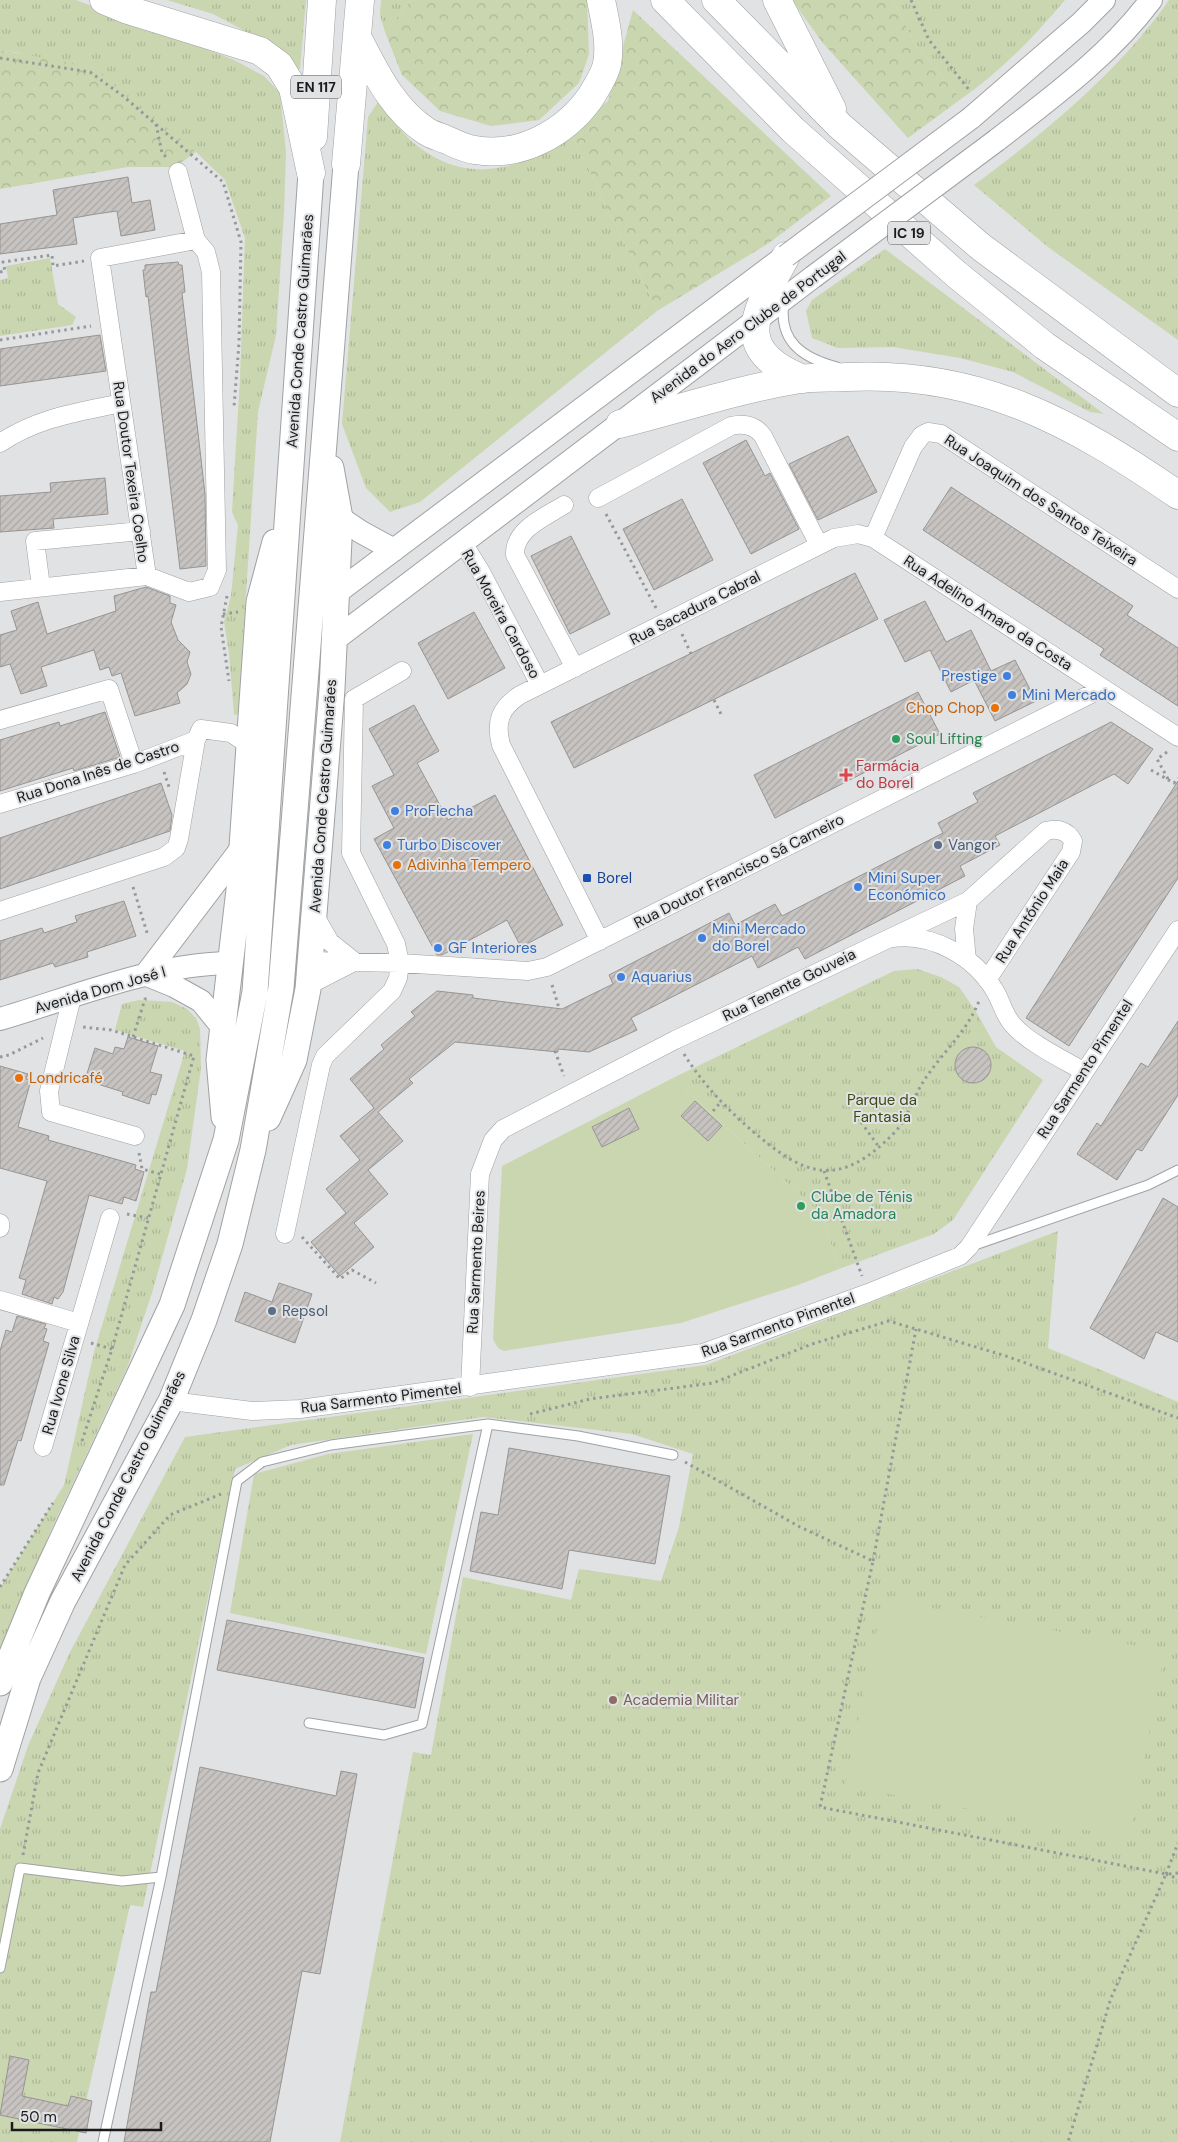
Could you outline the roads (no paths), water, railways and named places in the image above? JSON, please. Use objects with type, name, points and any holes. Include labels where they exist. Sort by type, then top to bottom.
[{"type":"highway","points":[[104,0],[128,10],[260,51],[279,65],[294,88],[310,174]]},
{"type":"highway","name":"EN 117","points":[[310,174],[322,0]]},
{"type":"highway","name":"EN 117","points":[[346,164],[360,0]]},
{"type":"highway","points":[[357,37],[385,89],[403,111],[426,132],[476,150],[507,150],[534,144],[560,129],[579,113],[595,90],[607,65],[608,30],[601,0]]},
{"type":"highway","name":"IC 19","points":[[665,0],[793,130],[956,274],[1045,346],[1178,437]]},
{"type":"highway","name":"IC 19","points":[[716,0],[840,126],[980,247],[1178,393]]},
{"type":"highway","points":[[777,0],[818,78],[840,126]]},
{"type":"highway","points":[[786,256],[759,307],[754,321],[759,344],[767,358],[784,371],[803,379]]},
{"type":"highway","points":[[620,424],[760,387],[803,379],[879,375],[945,383],[1016,402],[1062,423],[1116,453],[1178,495]]},
{"type":"main road","name":"Avenida Conde Castro Guimarães","points":[[0,1769],[28,1678],[60,1610],[171,1401],[204,1320],[230,1244],[253,1150],[281,988],[346,164]]},
{"type":"main road","name":"Avenida Conde Castro Guimarães","points":[[0,1683],[37,1592],[172,1305],[226,1140],[255,992],[310,174]]},
{"type":"main road","name":"Avenida Conde Castro Guimarães","points":[[253,1150],[294,1060],[309,985],[332,667],[340,518],[324,433]]},
{"type":"main road","name":"Avenida Conde Castro Guimarães","points":[[226,1140],[219,1060],[231,964],[260,602],[289,489]]},
{"type":"main road","points":[[256,649],[311,613],[335,594]]},
{"type":"main road","points":[[280,634],[332,667]]},
{"type":"main road","points":[[231,964],[310,961]]},
{"type":"street","name":"Avenida do Aero Clube de Portugal","points":[[333,641],[1061,90],[1114,43],[1151,0]]},
{"type":"street","points":[[335,594],[978,114],[1102,2]]},
{"type":"street","name":"Rua Doutor Texeira Coelho","points":[[178,172],[196,240],[206,252],[211,272],[217,570],[210,587],[189,592],[146,576],[100,258],[196,240]]},
{"type":"street","points":[[0,442],[42,420],[121,403]]},
{"type":"street","points":[[598,498],[731,426],[746,424],[758,429],[763,436],[819,545]]},
{"type":"street","name":"Rua Joaquim dos Santos Teixeira","points":[[873,538],[913,447],[922,435],[934,432],[941,434],[1178,589]]},
{"type":"street","points":[[564,505],[524,531],[517,538],[515,555],[575,668]]},
{"type":"street","points":[[442,514],[463,543]]},
{"type":"street","points":[[340,518],[394,550]]},
{"type":"street","points":[[41,587],[36,541],[140,531]]},
{"type":"street","name":"Rua Sacadura Cabral","points":[[600,942],[501,745],[498,725],[501,711],[520,695],[540,684],[819,545],[848,535],[858,534],[873,538]]},
{"type":"street","name":"Rua Adelino Amaro da Costa","points":[[873,538],[1103,688],[1175,743]]},
{"type":"street","name":"Rua Moreira Cardoso","points":[[463,543],[481,572],[540,684]]},
{"type":"street","points":[[0,592],[146,576]]},
{"type":"street","name":"Avenida Conde Castro Guimarães","points":[[286,1228],[321,1065],[325,1056],[392,991],[398,978],[400,963],[396,944],[351,853],[354,699],[402,671]]},
{"type":"street","name":"Rua Doutor Francisco Sá Carneiro","points":[[310,961],[400,963],[518,970],[547,967],[1103,688]]},
{"type":"street","points":[[0,720],[109,689],[134,764]]},
{"type":"street","name":"Rua Dona Inês de Castro","points":[[0,804],[134,764],[196,740],[201,730],[231,733],[249,745]]},
{"type":"street","points":[[0,911],[164,857],[176,848],[182,830],[196,740]]},
{"type":"street","name":"Rua Tenente Gouveia","points":[[493,1140],[514,1122],[675,1040],[968,901],[1046,831],[1058,830],[1066,832],[1073,840]]},
{"type":"street","name":"Rua António Maia","points":[[987,980],[1071,852],[1073,840]]},
{"type":"street","points":[[223,1028],[201,1001],[174,986],[146,974],[241,848]]},
{"type":"street","points":[[967,960],[964,929],[968,901]]},
{"type":"street","points":[[315,916],[330,942],[355,962]]},
{"type":"street","name":"Rua Sarmento Pimentel","points":[[171,1401],[219,1408],[279,1410],[470,1387],[703,1353],[868,1293],[960,1256],[969,1247],[1083,1071],[1178,930]]},
{"type":"street","name":"Rua António Maia","points":[[884,940],[902,937],[930,941],[957,952],[987,980],[1006,1017],[1019,1032],[1083,1071]]},
{"type":"street","name":"Rua Doutor Francisco Sá Carneiro","points":[[309,985],[355,962]]},
{"type":"street","name":"Avenida Dom José I","points":[[0,1019],[146,974],[211,964],[231,964]]},
{"type":"street","points":[[72,997],[49,1091],[51,1112],[135,1136]]},
{"type":"street","name":"Rua Sarmento Beires","points":[[470,1387],[480,1174],[493,1140]]},
{"type":"street","name":"Rua Ivone Silva","points":[[43,1447],[110,1218]]},
{"type":"street","points":[[0,1223],[0,1228]]},
{"type":"street","name":"Rua Ivone Silva","points":[[0,1300],[79,1323]]},
{"type":"lane","points":[[785,298],[784,324],[788,335],[797,349],[818,362],[879,375]]},
{"type":"lane","points":[[969,1247],[1018,1232],[1148,1185],[1178,1170]]},
{"type":"lane","points":[[309,1723],[384,1735],[422,1724],[488,1424]]},
{"type":"lane","points":[[103,2142],[161,1876],[237,1481],[262,1462],[331,1445],[488,1424],[578,1436],[673,1455]]},
{"type":"lane","points":[[0,1968],[20,1868],[122,1882],[161,1876]]},
{"type":"place","name":"Prestige","points":[[1007,676]]},
{"type":"place","name":"Mini Mercado","points":[[1012,695]]},
{"type":"place","name":"Chop Chop","points":[[995,708]]},
{"type":"place","name":"Soul Lifting","points":[[896,739]]},
{"type":"place","name":"Farmácia do Borel","points":[[846,775]]},
{"type":"place","name":"ProFlecha","points":[[395,811]]},
{"type":"place","name":"Turbo Discover","points":[[387,845]]},
{"type":"place","name":"Vangor","points":[[938,845]]},
{"type":"place","name":"Adivinha Tempero","points":[[397,865]]},
{"type":"place","name":"Borel","points":[[587,878]]},
{"type":"place","name":"Mini Super Económico","points":[[858,887]]},
{"type":"place","name":"Mini Mercado do Borel","points":[[702,938]]},
{"type":"place","name":"GF Interiores","points":[[438,948]]},
{"type":"place","name":"Aquarius","points":[[621,977]]},
{"type":"place","name":"Londricafé","points":[[19,1078]]},
{"type":"place","name":"Clube de Ténis da Amadora","points":[[801,1206]]},
{"type":"place","name":"Repsol","points":[[272,1311]]},
{"type":"place","name":"Academia Militar","points":[[613,1700]]},
{"type":"park label","name":"Parque da Fantasia","points":[[882,1108]]}]
